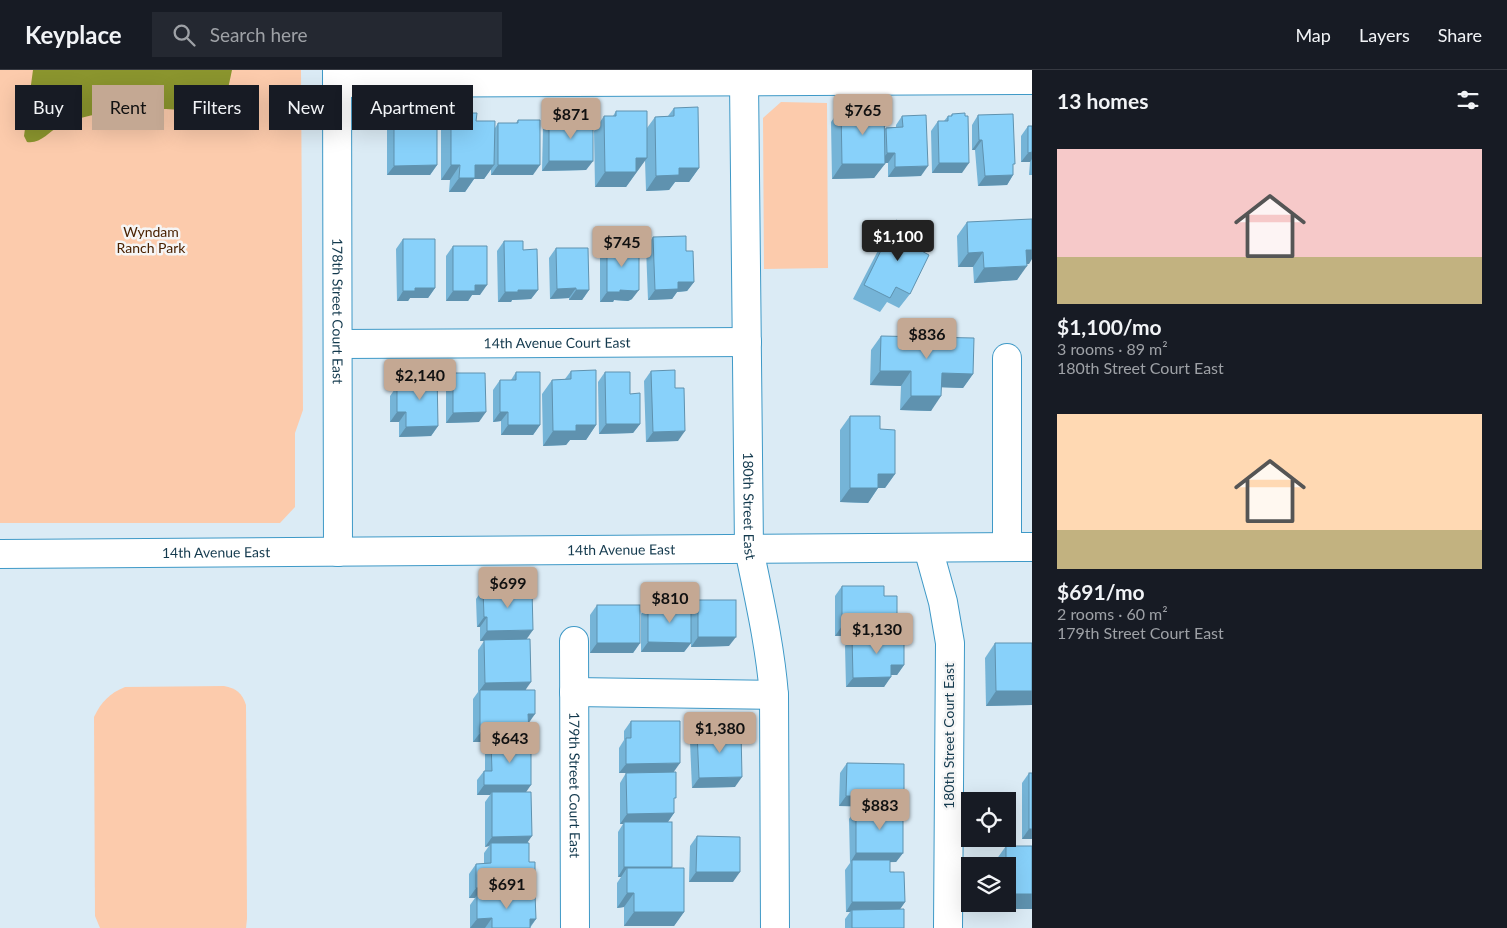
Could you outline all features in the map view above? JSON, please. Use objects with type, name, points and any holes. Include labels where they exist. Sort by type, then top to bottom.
[{"type":"street","points":[[337,77],[590,76],[744,81],[1032,80]]},
{"type":"street","name":"178th Street Court East","points":[[337,77],[338,552]]},
{"type":"street","name":"180th Street East","points":[[744,81],[749,549],[772,664],[774,695],[775,928]]},
{"type":"street","name":"14th Avenue Court East","points":[[338,344],[747,342]]},
{"type":"street","points":[[1007,358],[1020,547]]},
{"type":"street","name":"14th Avenue East","points":[[0,554],[1020,547]]},
{"type":"street","name":"180th Street Court East","points":[[928,548],[943,602],[950,643],[948,928]]},
{"type":"street","name":"179th Street Court East","points":[[574,641],[575,928]]},
{"type":"street","points":[[574,692],[774,695]]},
{"type":"green space","name":"Wyndam Ranch Park","points":[[0,70],[301,70],[301,85],[269,85],[269,130],[301,130],[303,410],[295,433],[295,507],[280,523],[0,523]]},
{"type":"green space","points":[[781,102],[827,103],[828,268],[764,269],[763,118]]},
{"type":"green space","points":[[224,686],[238,692],[243,697],[246,705],[246,928],[100,928],[95,916],[94,717],[103,702],[110,695],[125,687]]},
{"type":"shaded area","points":[[33,70],[232,70],[229,85],[174,85],[174,110],[164,109],[164,85],[92,85],[92,116],[82,118],[82,85],[31,85]]},
{"type":"shaded area","points":[[25,130],[54,130],[32,142],[27,142],[24,136]]},
{"type":"building","points":[[698,107],[699,168],[679,168],[679,175],[656,176],[655,117],[674,116],[674,108]]},
{"type":"building","points":[[884,107],[885,164],[842,164],[841,108]]},
{"type":"building","points":[[616,111],[647,111],[647,158],[636,158],[636,172],[605,172],[604,116],[616,116]]},
{"type":"building","points":[[473,113],[477,113],[476,121],[495,121],[494,165],[475,165],[475,178],[459,178],[460,165],[451,165],[451,130],[473,130]]},
{"type":"building","points":[[965,113],[965,116],[968,116],[969,163],[939,163],[938,121],[948,121],[948,116],[952,116],[952,114]]},
{"type":"building","points":[[1013,114],[1015,164],[1013,164],[1013,175],[985,176],[982,140],[979,140],[978,115]]},
{"type":"building","points":[[926,115],[928,166],[895,167],[895,153],[887,153],[886,128],[903,127],[902,116]]},
{"type":"building","points":[[549,119],[593,119],[593,161],[549,161]]},
{"type":"building","points":[[518,120],[540,120],[540,165],[498,165],[498,123],[518,123]]},
{"type":"building","points":[[1028,126],[1032,126],[1032,152],[1028,153]]},
{"type":"building","points":[[394,130],[437,130],[437,165],[394,166]]},
{"type":"building","points":[[1032,219],[1032,250],[1026,250],[1027,266],[984,268],[983,252],[968,253],[967,222]]},
{"type":"building","points":[[896,220],[925,235],[918,249],[929,255],[910,294],[896,287],[890,298],[864,285]]},
{"type":"building","points":[[686,236],[686,251],[693,251],[694,282],[678,282],[678,289],[655,290],[653,237]]},
{"type":"building","points":[[403,239],[435,239],[435,288],[415,288],[415,291],[403,291]]},
{"type":"building","points":[[504,241],[523,241],[523,250],[537,249],[538,290],[505,292]]},
{"type":"building","points":[[624,241],[624,250],[639,250],[639,290],[607,292],[607,242]]},
{"type":"building","points":[[453,246],[487,246],[487,285],[475,285],[475,291],[453,291]]},
{"type":"building","points":[[556,248],[588,248],[589,290],[576,290],[576,288],[557,289]]},
{"type":"building","points":[[881,336],[974,338],[973,374],[942,373],[941,396],[911,396],[911,371],[880,371]]},
{"type":"building","points":[[596,370],[596,425],[576,425],[576,431],[553,431],[552,380],[571,379],[571,371]]},
{"type":"building","points":[[675,370],[675,388],[684,388],[685,431],[653,432],[651,371]]},
{"type":"building","points":[[516,372],[540,372],[540,425],[508,425],[508,412],[500,412],[500,380],[516,380]]},
{"type":"building","points":[[605,372],[630,372],[630,394],[640,393],[640,424],[606,424]]},
{"type":"building","points":[[414,373],[437,373],[438,426],[406,427],[406,412],[397,412],[397,386],[414,386]]},
{"type":"building","points":[[453,373],[485,373],[486,412],[453,413]]},
{"type":"building","points":[[850,416],[880,416],[880,429],[895,430],[895,474],[878,474],[878,488],[850,488]]},
{"type":"building","points":[[842,586],[884,586],[884,596],[897,596],[897,626],[842,626]]},
{"type":"building","points":[[483,589],[532,589],[533,630],[487,631],[487,617],[484,617]]},
{"type":"building","points":[[698,600],[736,600],[736,637],[698,637]]},
{"type":"building","points":[[648,604],[691,605],[691,643],[648,642]]},
{"type":"building","points":[[597,605],[640,605],[640,643],[597,643]]},
{"type":"building","points":[[852,636],[904,636],[904,665],[891,665],[891,677],[853,678]]},
{"type":"building","points":[[530,639],[531,682],[485,683],[484,640]]},
{"type":"building","points":[[995,643],[1032,643],[1032,691],[996,691]]},
{"type":"building","points":[[480,690],[535,690],[535,714],[528,714],[529,732],[480,733]]},
{"type":"building","points":[[631,721],[680,721],[680,763],[626,764],[626,738],[631,738]]},
{"type":"building","points":[[741,731],[742,777],[699,778],[697,732]]},
{"type":"building","points":[[491,742],[531,742],[531,785],[484,785],[484,771],[492,771]]},
{"type":"building","points":[[847,763],[904,764],[904,797],[846,796]]},
{"type":"building","points":[[676,772],[674,813],[627,814],[626,773]]},
{"type":"building","points":[[1029,773],[1032,773],[1032,829],[1029,829]]},
{"type":"building","points":[[492,792],[531,792],[532,836],[492,837]]},
{"type":"building","points":[[856,809],[903,809],[903,853],[856,853]]},
{"type":"building","points":[[624,822],[672,822],[672,867],[624,867]]},
{"type":"building","points":[[697,836],[740,837],[740,872],[696,872]]},
{"type":"building","points":[[491,843],[529,843],[529,862],[535,862],[535,887],[476,888],[476,864],[491,863]]},
{"type":"building","points":[[1032,846],[1032,894],[1016,894],[1016,857],[1006,857],[1006,847]]},
{"type":"building","points":[[852,860],[890,860],[890,872],[904,872],[905,902],[852,902]]},
{"type":"building","points":[[627,868],[684,868],[684,912],[634,912],[634,893],[627,893]]},
{"type":"building","points":[[535,894],[536,919],[530,919],[530,928],[492,928],[492,918],[477,919],[477,895]]},
{"type":"building","points":[[904,909],[904,928],[852,928],[852,910]]}]
